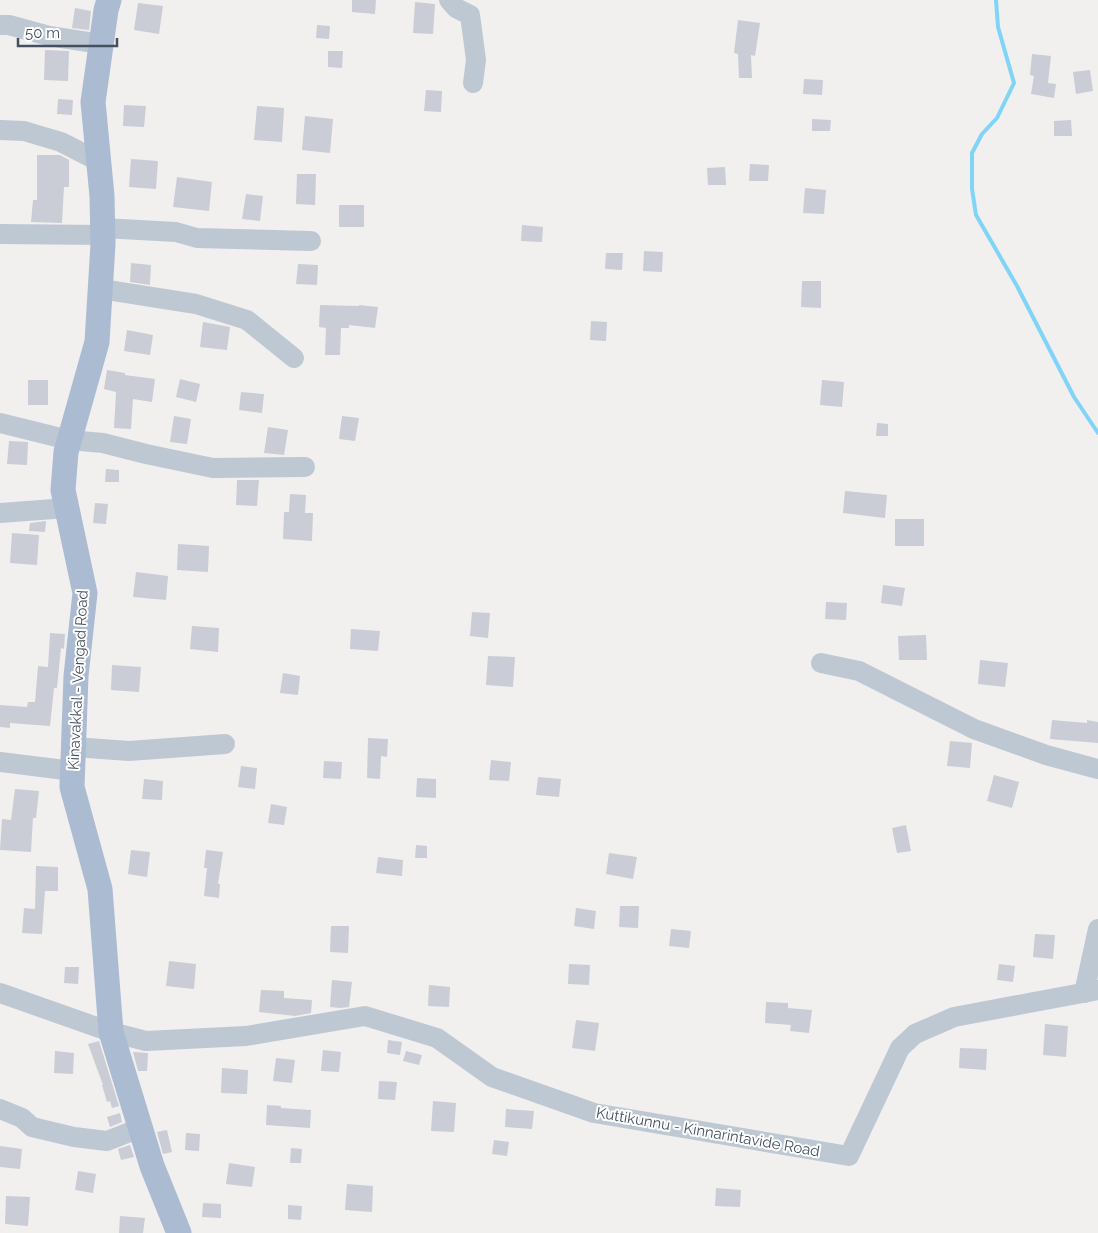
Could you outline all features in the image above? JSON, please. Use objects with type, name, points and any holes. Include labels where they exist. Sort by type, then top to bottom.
[{"type":"main road","name":"Kinavakkal - Vengad Road","points":[[109,0],[93,102],[103,232],[97,342],[66,452],[63,490],[85,593],[76,676],[72,787],[100,889],[111,1032],[152,1166],[179,1233]]},
{"type":"street","points":[[449,0],[456,8],[470,15],[476,60],[472,83]]},
{"type":"street","points":[[0,25],[9,25],[49,36],[101,44]]},
{"type":"street","points":[[0,130],[24,131],[61,142],[98,161]]},
{"type":"street","points":[[0,234],[176,232],[197,238],[311,240]]},
{"type":"street","points":[[100,289],[196,304],[247,320],[294,358]]},
{"type":"street","points":[[0,423],[70,440],[103,443],[212,468],[305,467]]},
{"type":"street","points":[[0,513],[67,508]]},
{"type":"street","points":[[821,663],[859,671],[974,729],[1046,755],[1098,769]]},
{"type":"street","points":[[0,762],[74,759],[129,751],[224,744]]},
{"type":"street","points":[[1091,992],[1098,930]]},
{"type":"street","name":"Kuttikunnu - Kinnarintavide Road","points":[[111,1032],[146,1041],[246,1036],[365,1016],[437,1038],[492,1077],[594,1113],[849,1156],[900,1048],[915,1034],[954,1017],[1091,992]]},
{"type":"street","points":[[0,993],[111,1032]]},
{"type":"street","points":[[0,1109],[22,1118],[32,1127],[74,1137],[108,1141],[140,1128]]},
{"type":"building","points":[[352,0],[376,0],[375,14],[352,12]]},
{"type":"building","points":[[415,2],[435,4],[433,34],[413,33]]},
{"type":"building","points":[[138,3],[163,6],[159,34],[134,30]]},
{"type":"building","points":[[75,8],[91,11],[89,30],[72,28]]},
{"type":"building","points":[[738,20],[760,23],[755,56],[751,55],[752,78],[739,78],[738,54],[734,53]]},
{"type":"building","points":[[317,25],[330,26],[329,39],[316,38]]},
{"type":"building","points":[[45,50],[69,51],[68,81],[44,80]]},
{"type":"building","points":[[328,51],[343,51],[342,68],[328,67]]},
{"type":"building","points":[[1032,54],[1051,56],[1048,83],[1056,84],[1054,98],[1031,94],[1034,76],[1030,75]]},
{"type":"building","points":[[1090,70],[1093,91],[1076,94],[1073,72]]},
{"type":"building","points":[[804,79],[823,80],[822,95],[803,94]]},
{"type":"building","points":[[426,90],[442,91],[441,112],[424,111]]},
{"type":"building","points":[[58,99],[73,100],[72,115],[57,114]]},
{"type":"building","points":[[124,105],[146,106],[144,127],[123,126]]},
{"type":"building","points":[[257,106],[284,108],[282,142],[254,140]]},
{"type":"building","points":[[305,116],[333,119],[330,153],[302,150]]},
{"type":"building","points":[[812,119],[831,120],[830,131],[812,131]]},
{"type":"building","points":[[1071,120],[1072,136],[1054,136],[1054,121]]},
{"type":"building","points":[[37,155],[60,155],[69,160],[69,187],[64,187],[62,223],[31,222],[33,200],[37,200]]},
{"type":"building","points":[[131,159],[158,161],[156,189],[129,187]]},
{"type":"building","points":[[750,164],[769,165],[768,181],[749,181]]},
{"type":"building","points":[[725,167],[726,185],[708,185],[707,168]]},
{"type":"building","points":[[297,174],[316,174],[315,205],[296,204]]},
{"type":"building","points":[[177,177],[212,182],[209,211],[173,207]]},
{"type":"building","points":[[805,188],[826,190],[824,214],[803,213]]},
{"type":"building","points":[[246,194],[263,196],[260,221],[242,219]]},
{"type":"building","points":[[339,205],[364,205],[364,227],[339,227]]},
{"type":"building","points":[[522,225],[543,227],[542,242],[521,241]]},
{"type":"building","points":[[644,251],[663,252],[662,272],[643,271]]},
{"type":"building","points":[[606,253],[623,253],[622,270],[605,269]]},
{"type":"building","points":[[131,263],[151,265],[150,285],[130,282]]},
{"type":"building","points":[[298,264],[318,265],[317,285],[296,284]]},
{"type":"building","points":[[802,281],[821,281],[821,308],[801,307]]},
{"type":"building","points":[[320,305],[378,307],[375,328],[349,325],[349,328],[341,328],[340,355],[325,355],[326,328],[319,327]]},
{"type":"building","points":[[591,321],[607,322],[606,341],[590,340]]},
{"type":"building","points":[[203,322],[230,327],[227,350],[200,347]]},
{"type":"building","points":[[127,330],[153,335],[150,355],[124,351]]},
{"type":"building","points":[[107,370],[125,373],[125,375],[155,379],[152,402],[133,399],[131,429],[114,428],[116,392],[104,389]]},
{"type":"building","points":[[180,379],[200,384],[196,402],[176,397]]},
{"type":"building","points":[[28,380],[48,380],[48,405],[28,405]]},
{"type":"building","points":[[822,380],[844,382],[842,407],[820,405]]},
{"type":"building","points":[[241,392],[264,394],[262,413],[239,410]]},
{"type":"building","points":[[174,416],[191,419],[187,444],[170,442]]},
{"type":"building","points":[[342,416],[359,418],[355,441],[339,439]]},
{"type":"building","points":[[877,423],[888,424],[888,436],[876,436]]},
{"type":"building","points":[[268,427],[288,430],[284,455],[264,453]]},
{"type":"building","points":[[9,441],[28,442],[27,465],[7,464]]},
{"type":"building","points":[[106,469],[119,470],[119,482],[105,482]]},
{"type":"building","points":[[237,480],[259,480],[257,506],[236,505]]},
{"type":"building","points":[[845,491],[887,495],[885,518],[843,513]]},
{"type":"building","points":[[290,494],[306,495],[305,513],[313,513],[312,541],[283,539],[284,512],[289,512]]},
{"type":"building","points":[[95,503],[108,504],[106,524],[93,523]]},
{"type":"building","points":[[895,519],[924,519],[924,546],[895,546]]},
{"type":"building","points":[[46,521],[45,532],[29,531],[30,523]]},
{"type":"building","points":[[12,533],[39,535],[37,565],[10,563]]},
{"type":"building","points":[[178,544],[209,546],[208,572],[177,570]]},
{"type":"building","points":[[136,572],[168,576],[166,600],[133,597]]},
{"type":"building","points":[[883,585],[905,588],[902,606],[881,603]]},
{"type":"building","points":[[826,602],[847,603],[846,620],[825,619]]},
{"type":"building","points":[[472,612],[490,613],[488,638],[470,636]]},
{"type":"building","points":[[192,626],[219,628],[218,652],[190,649]]},
{"type":"building","points":[[351,629],[380,631],[378,651],[350,649]]},
{"type":"building","points":[[50,633],[65,634],[64,649],[61,648],[57,688],[54,688],[50,726],[10,723],[10,728],[0,727],[0,705],[27,707],[28,702],[35,702],[38,666],[48,667]]},
{"type":"building","points":[[926,635],[927,660],[899,660],[898,636]]},
{"type":"building","points":[[488,656],[515,657],[513,687],[486,685]]},
{"type":"building","points":[[980,660],[1008,663],[1005,687],[978,684]]},
{"type":"building","points":[[112,665],[141,667],[139,692],[111,690]]},
{"type":"building","points":[[283,673],[300,676],[298,695],[280,693]]},
{"type":"building","points":[[1052,720],[1087,723],[1087,720],[1098,722],[1098,743],[1050,739]]},
{"type":"building","points":[[368,738],[388,739],[387,757],[381,756],[380,779],[367,778]]},
{"type":"building","points":[[950,741],[972,743],[970,768],[947,766]]},
{"type":"building","points":[[491,760],[511,762],[509,781],[489,780]]},
{"type":"building","points":[[324,761],[342,762],[341,779],[323,778]]},
{"type":"building","points":[[241,766],[257,768],[255,789],[238,787]]},
{"type":"building","points":[[994,775],[1019,782],[1012,808],[987,801]]},
{"type":"building","points":[[538,777],[561,779],[559,797],[536,795]]},
{"type":"building","points":[[417,778],[436,779],[436,798],[416,797]]},
{"type":"building","points":[[144,779],[163,781],[162,800],[142,799]]},
{"type":"building","points":[[15,789],[39,791],[36,818],[33,818],[31,852],[0,850],[2,819],[11,820]]},
{"type":"building","points":[[271,804],[287,807],[284,825],[268,823]]},
{"type":"building","points":[[906,825],[911,851],[897,853],[892,828]]},
{"type":"building","points":[[416,845],[427,846],[427,858],[415,858]]},
{"type":"building","points":[[131,850],[150,852],[147,877],[128,874]]},
{"type":"building","points":[[206,850],[223,852],[218,884],[220,884],[219,898],[204,896],[207,868],[204,868]]},
{"type":"building","points":[[609,853],[637,857],[633,879],[606,874]]},
{"type":"building","points":[[378,857],[403,860],[402,876],[376,873]]},
{"type":"building","points":[[36,866],[58,867],[58,891],[45,891],[42,934],[22,933],[24,908],[35,909]]},
{"type":"building","points":[[620,906],[639,906],[638,928],[619,927]]},
{"type":"building","points":[[576,908],[596,911],[594,929],[574,926]]},
{"type":"building","points":[[331,926],[349,926],[348,953],[330,952]]},
{"type":"building","points":[[671,929],[691,931],[689,948],[669,946]]},
{"type":"building","points":[[1035,934],[1055,935],[1053,959],[1033,957]]},
{"type":"building","points":[[169,961],[196,964],[194,989],[166,986]]},
{"type":"building","points":[[569,964],[590,965],[589,985],[568,984]]},
{"type":"building","points":[[999,964],[1015,966],[1013,982],[997,980]]},
{"type":"building","points":[[65,967],[79,967],[78,984],[64,983]]},
{"type":"building","points":[[332,980],[352,982],[349,1007],[330,1007]]},
{"type":"building","points":[[429,985],[450,987],[449,1007],[428,1006]]},
{"type":"building","points":[[261,990],[284,991],[284,998],[312,1000],[311,1013],[295,1016],[259,1012]]},
{"type":"building","points":[[766,1002],[788,1003],[788,1008],[812,1010],[809,1033],[790,1031],[791,1025],[765,1023]]},
{"type":"building","points":[[576,1020],[599,1023],[595,1051],[572,1048]]},
{"type":"building","points":[[1045,1024],[1068,1026],[1066,1057],[1043,1055]]},
{"type":"building","points":[[388,1040],[402,1042],[400,1055],[387,1053]]},
{"type":"building","points":[[99,1041],[119,1106],[112,1108],[110,1101],[107,1102],[88,1044]]},
{"type":"building","points":[[960,1048],[987,1049],[986,1070],[959,1068]]},
{"type":"building","points":[[323,1050],[341,1052],[339,1072],[321,1071]]},
{"type":"building","points":[[55,1051],[74,1053],[73,1074],[54,1073]]},
{"type":"building","points":[[406,1051],[422,1055],[419,1065],[403,1061]]},
{"type":"building","points":[[133,1052],[148,1053],[147,1071],[138,1071]]},
{"type":"building","points":[[276,1058],[295,1060],[292,1083],[273,1081]]},
{"type":"building","points":[[222,1068],[248,1070],[247,1094],[221,1093]]},
{"type":"building","points":[[379,1081],[397,1082],[395,1100],[378,1099]]},
{"type":"building","points":[[433,1101],[456,1103],[454,1132],[431,1131]]},
{"type":"building","points":[[267,1105],[311,1110],[310,1128],[266,1125]]},
{"type":"building","points":[[506,1109],[534,1111],[532,1129],[505,1127]]},
{"type":"building","points":[[120,1113],[122,1122],[110,1127],[107,1117]]},
{"type":"building","points":[[167,1130],[172,1152],[163,1154],[157,1132]]},
{"type":"building","points":[[186,1133],[200,1134],[199,1151],[185,1150]]},
{"type":"building","points":[[494,1140],[509,1142],[507,1156],[492,1154]]},
{"type":"building","points":[[130,1145],[134,1157],[121,1160],[118,1149]]},
{"type":"building","points":[[0,1146],[22,1149],[20,1169],[0,1167]]},
{"type":"building","points":[[291,1148],[302,1149],[301,1163],[290,1163]]},
{"type":"building","points":[[229,1163],[255,1167],[252,1187],[226,1184]]},
{"type":"building","points":[[78,1171],[96,1174],[93,1193],[75,1190]]},
{"type":"building","points":[[347,1184],[373,1186],[372,1212],[345,1210]]},
{"type":"building","points":[[716,1188],[741,1190],[740,1207],[715,1206]]},
{"type":"building","points":[[6,1196],[30,1197],[28,1226],[5,1224]]},
{"type":"building","points":[[203,1203],[221,1204],[221,1218],[202,1217]]},
{"type":"building","points":[[288,1205],[302,1206],[301,1220],[288,1219]]},
{"type":"building","points":[[120,1216],[145,1218],[143,1233],[119,1233]]},
{"type":"waterway","points":[[996,0],[998,27],[1014,83],[997,118],[982,134],[972,153],[972,189],[976,215],[1017,286],[1074,397],[1098,433]]}]
